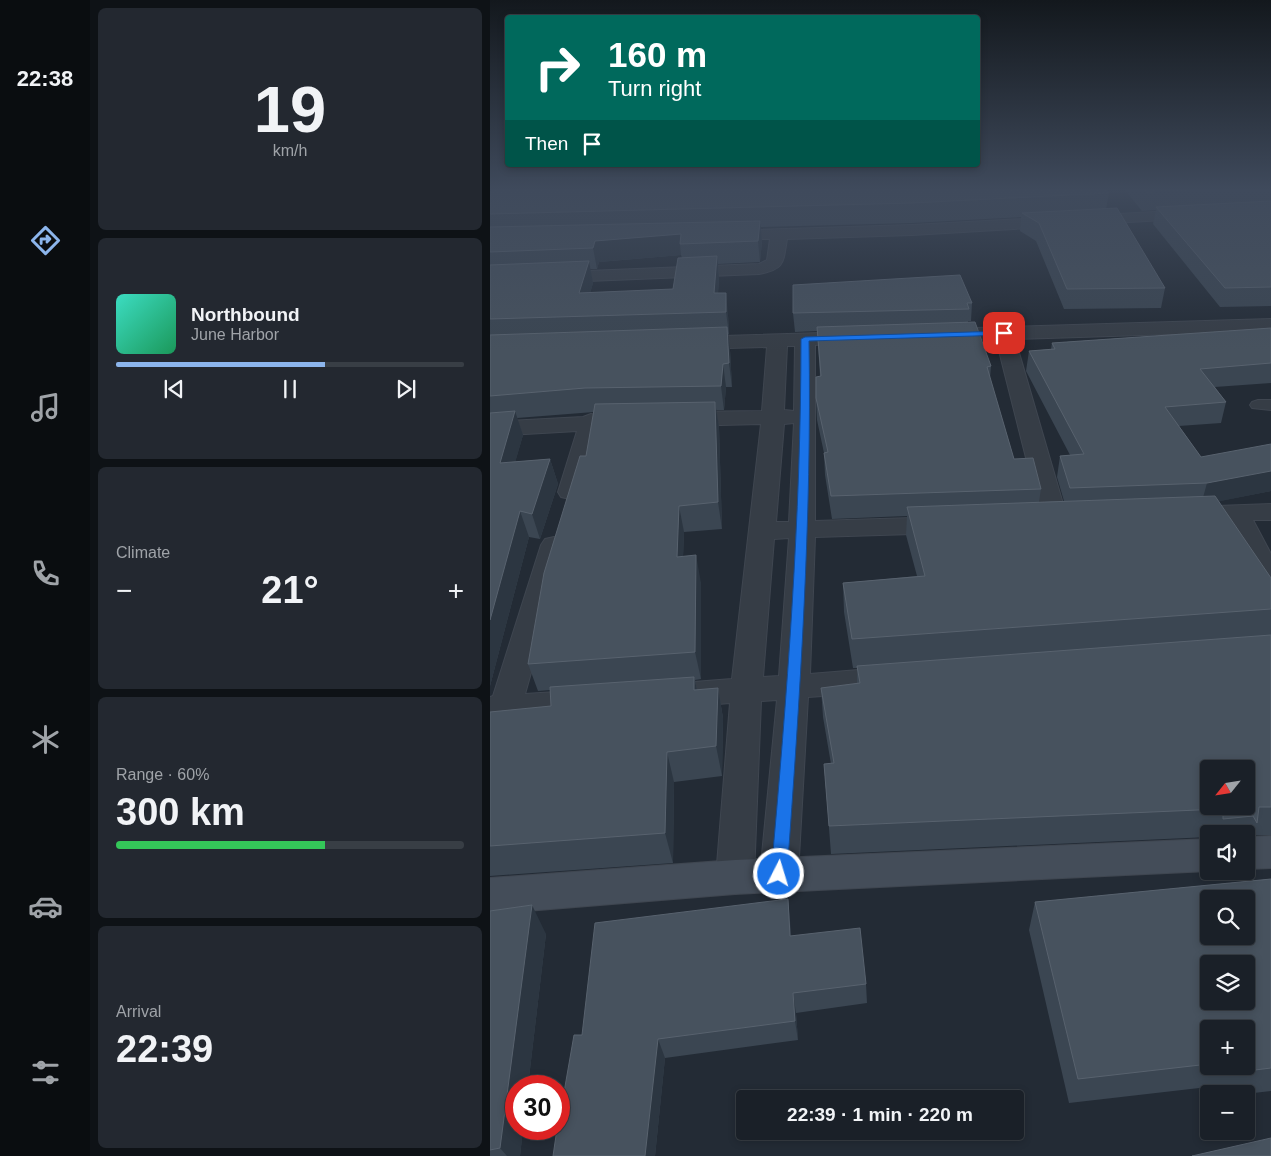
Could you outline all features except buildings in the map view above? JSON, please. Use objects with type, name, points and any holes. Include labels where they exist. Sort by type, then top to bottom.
[{"type":"street","points":[[490,280],[758,269],[775,262],[778,244]]},
{"type":"street","points":[[924,336],[1265,329]]},
{"type":"street","points":[[1004,333],[1055,521]]},
{"type":"street","points":[[668,344],[875,337]]},
{"type":"street","points":[[779,874],[794,687],[806,417],[805,339]]},
{"type":"street","points":[[735,877],[761,531],[773,418],[777,340]]},
{"type":"street","points":[[490,429],[591,421],[806,417]]},
{"type":"street","points":[[591,421],[497,708],[612,700]]},
{"type":"street","points":[[1169,516],[1271,512]]},
{"type":"street","points":[[1236,513],[1271,578]]},
{"type":"street","points":[[761,531],[967,524]]},
{"type":"street","points":[[650,697],[923,677]]},
{"type":"street","points":[[1255,853],[1271,852]]},
{"type":"street","points":[[490,896],[779,874],[1200,855]]},
{"type":"route","points":[[779,874],[794,687],[806,417],[805,339],[1004,333]]}]
